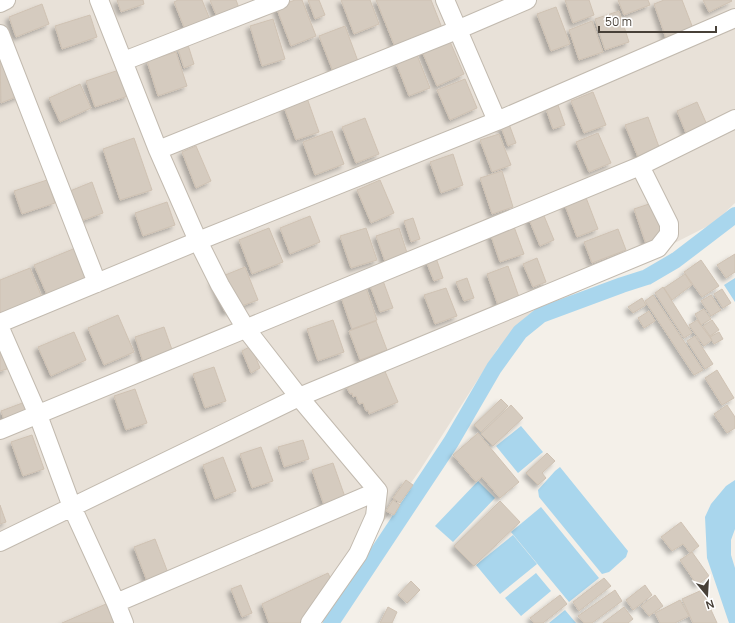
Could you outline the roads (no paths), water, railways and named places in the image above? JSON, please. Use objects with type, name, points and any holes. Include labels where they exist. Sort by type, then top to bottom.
[{"type":"street","points":[[0,3],[6,0]]},
{"type":"street","points":[[99,0],[158,150],[198,241],[220,285],[246,329],[299,397],[378,491],[375,516],[358,554],[310,623]]},
{"type":"street","points":[[124,61],[280,0]]},
{"type":"street","points":[[445,0],[497,121]]},
{"type":"street","points":[[158,150],[458,30],[527,0]]},
{"type":"street","points":[[0,323],[198,241],[497,121],[735,18]]},
{"type":"street","points":[[0,34],[97,283]]},
{"type":"street","points":[[0,430],[640,166],[735,119]]},
{"type":"street","points":[[0,542],[299,397],[658,248],[669,234],[669,224],[640,166]]},
{"type":"street","points":[[0,328],[38,414],[72,507],[124,623]]},
{"type":"street","points":[[116,603],[378,491]]},
{"type":"water","points":[[735,278],[735,302],[724,285]]},
{"type":"water","points":[[521,426],[543,452],[518,473],[496,446]]},
{"type":"water","points":[[560,467],[628,551],[626,557],[609,572],[602,574],[539,497],[538,490]]},
{"type":"water","points":[[735,480],[735,529],[731,540],[731,555],[735,568],[735,623],[729,623],[707,558],[705,517],[711,504],[726,486]]},
{"type":"water","points":[[478,481],[495,498],[453,542],[435,526]]},
{"type":"water","points":[[541,507],[599,578],[569,602],[511,532]]},
{"type":"water","points":[[513,535],[537,564],[500,594],[476,565]]},
{"type":"water","points":[[536,573],[551,591],[521,616],[505,598]]},
{"type":"water","points":[[565,610],[576,623],[549,623]]},
{"type":"waterway","points":[[331,623],[451,442],[494,368],[520,332],[541,315],[647,277],[676,260],[735,215]]}]
